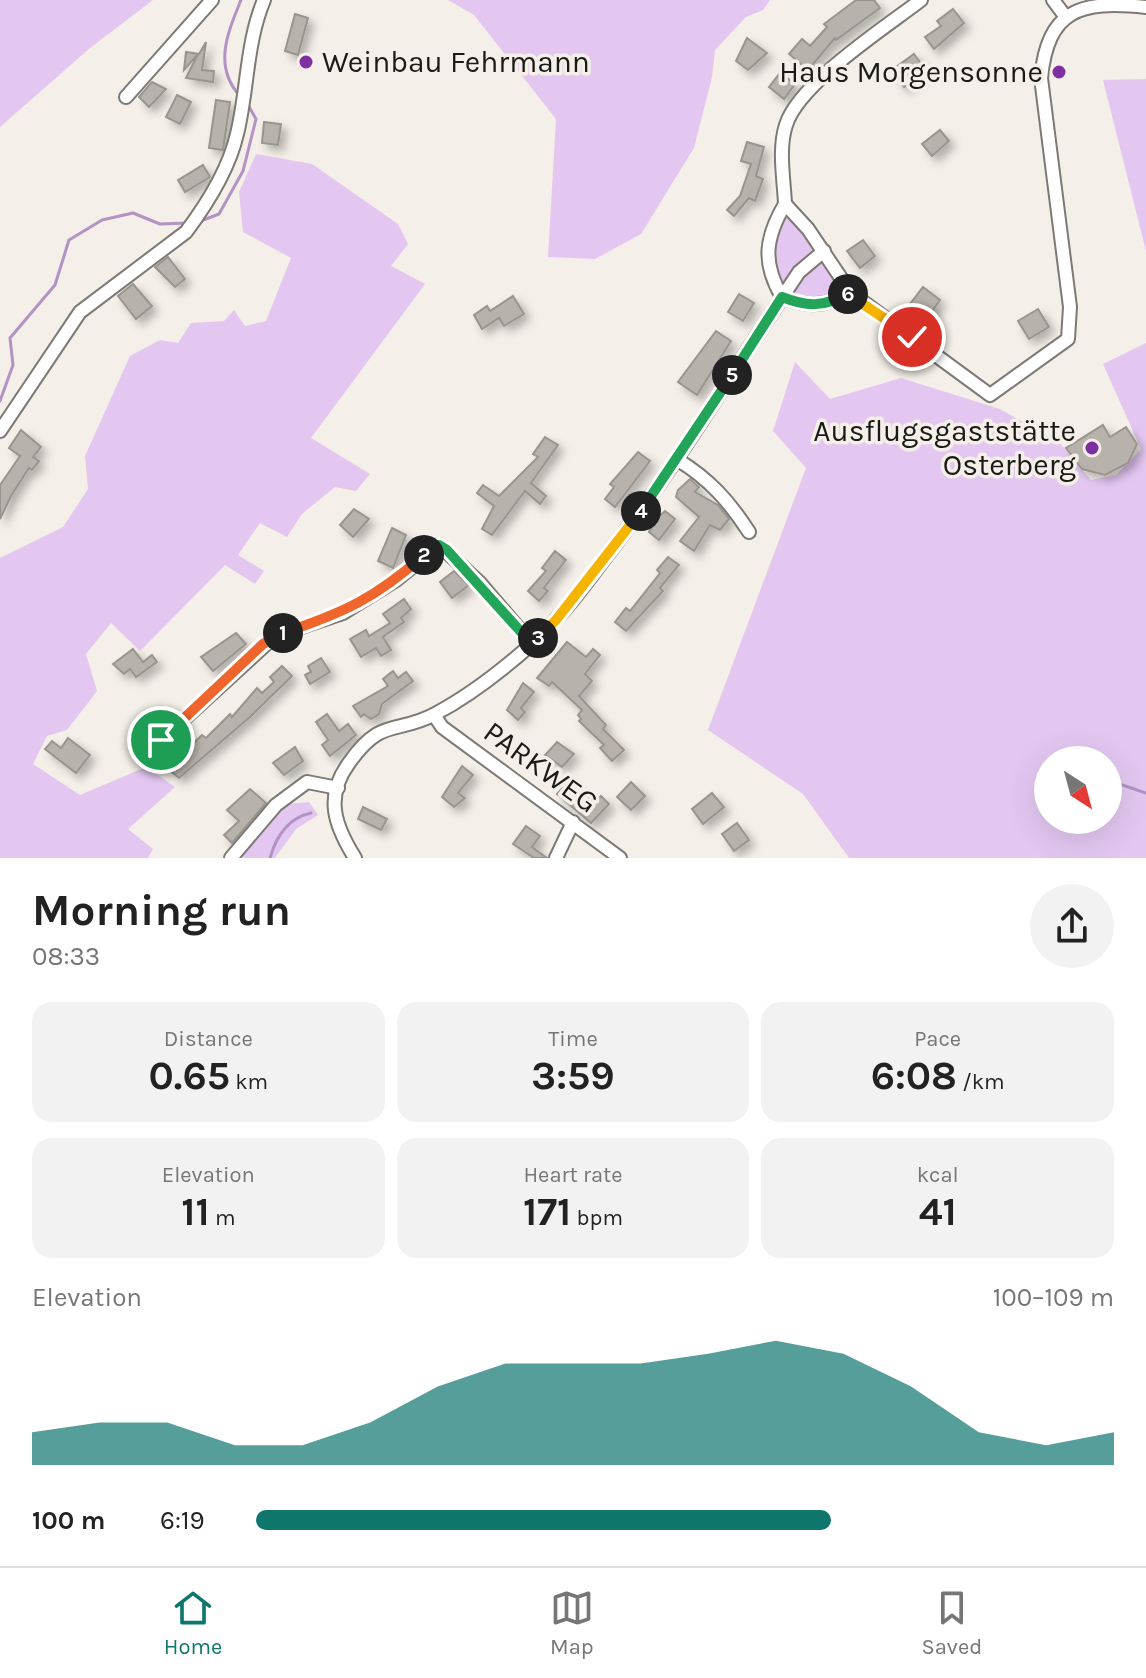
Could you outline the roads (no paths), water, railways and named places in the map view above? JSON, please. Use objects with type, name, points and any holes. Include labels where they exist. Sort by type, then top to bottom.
[{"type":"street","points":[[126,97],[212,0]]},
{"type":"street","points":[[0,431],[80,312],[186,232],[198,216],[222,173],[237,135],[251,37],[264,0]]},
{"type":"street","points":[[895,0],[907,11]]},
{"type":"street","points":[[851,293],[818,306],[801,305],[782,297],[766,264],[766,247],[785,204],[783,138],[786,122],[839,62],[921,0]]},
{"type":"street","points":[[1053,0],[1065,16]]},
{"type":"street","points":[[785,204],[824,251],[851,293],[990,395],[1068,339],[1070,307],[1041,78],[1044,49],[1051,29],[1065,16],[1098,3],[1146,7]]},
{"type":"street","points":[[355,858],[335,821],[338,788],[348,763],[379,731],[434,715],[532,644],[563,612],[678,460],[799,272],[824,251]]},
{"type":"street","points":[[678,460],[700,473],[729,501],[749,532]]},
{"type":"street","points":[[146,738],[161,740],[275,636],[343,613],[396,580],[439,545],[479,582],[532,644]]},
{"type":"street","name":"PARKWEG","points":[[434,715],[442,727],[620,858]]},
{"type":"street","points":[[231,858],[276,805],[307,782],[338,788]]},
{"type":"street","points":[[556,858],[573,822]]},
{"type":"waterway","points":[[239,95],[227,72],[225,48],[241,0]]},
{"type":"waterway","points":[[198,222],[219,214],[243,171],[256,119],[247,103]]},
{"type":"waterway","points":[[0,401],[13,365],[10,338],[55,285],[69,240],[102,220],[133,213],[160,224],[187,223]]},
{"type":"waterway","points":[[1122,785],[1146,793]]},
{"type":"waterway","points":[[270,858],[284,830],[296,819],[311,813]]},
{"type":"place","name":"Weinbau Fehrmann","points":[[306,62]]},
{"type":"place","name":"Haus Morgensonne","points":[[1059,72]]},
{"type":"place","name":"Ausflugsgaststätte Osterberg","points":[[1092,448]]}]
